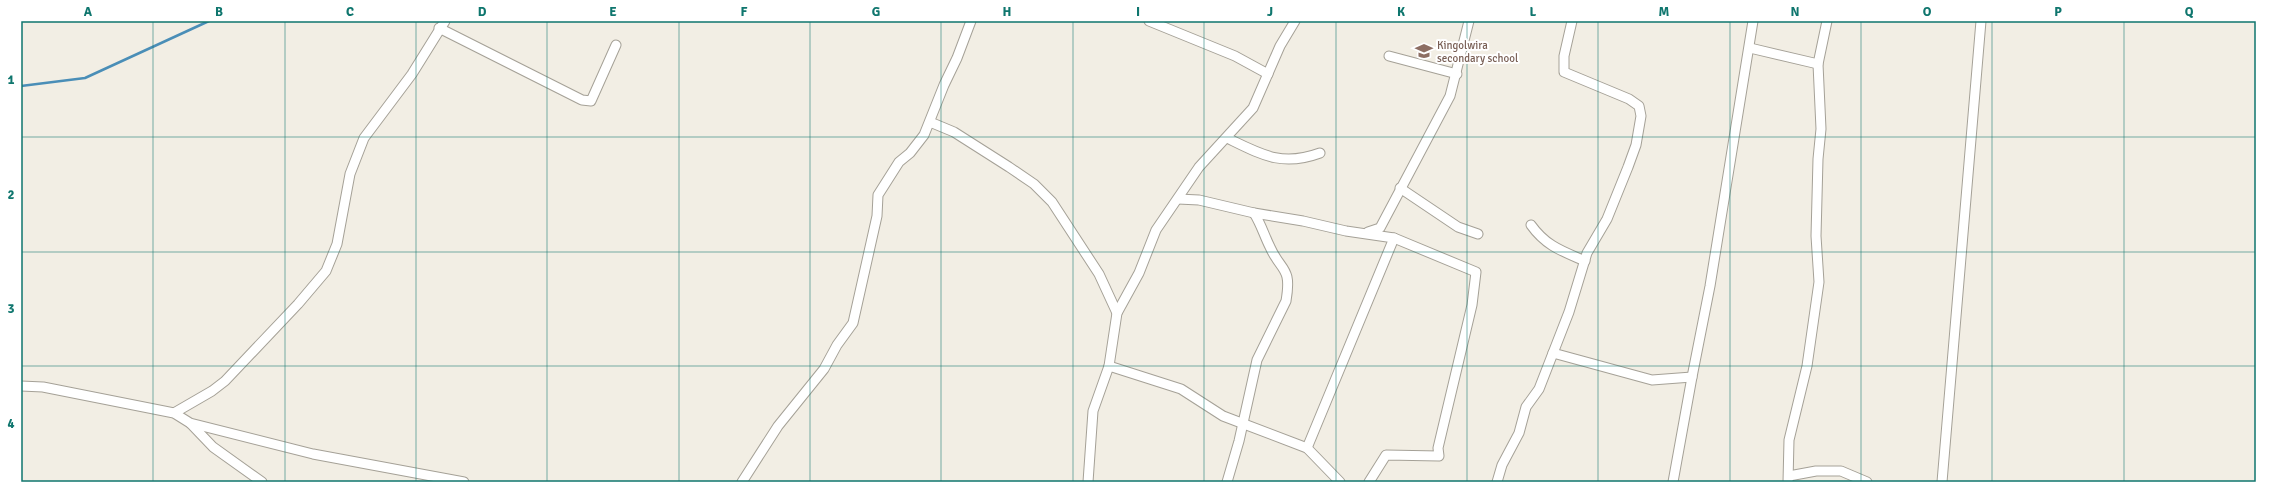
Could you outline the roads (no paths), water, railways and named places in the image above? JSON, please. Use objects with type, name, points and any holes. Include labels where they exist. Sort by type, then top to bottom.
[{"type":"street","points":[[742,482],[778,426],[824,369],[837,345],[853,323],[877,216],[878,195],[899,162],[910,153],[924,135],[971,21]]},
{"type":"street","points":[[1148,21],[1235,56],[1268,74]]},
{"type":"street","points":[[1088,482],[1093,411],[1109,366],[1117,313],[1139,272],[1156,230],[1199,167],[1253,108],[1280,46],[1295,21]]},
{"type":"street","points":[[1365,233],[1380,228],[1450,96],[1457,74],[1469,21]]},
{"type":"street","points":[[1497,482],[1502,465],[1519,433],[1526,407],[1538,390],[1553,353],[1569,312],[1584,261],[1607,218],[1628,167],[1636,145],[1641,116],[1639,106],[1629,100],[1564,72],[1564,56],[1572,21]]},
{"type":"street","points":[[1673,482],[1710,286],[1740,95],[1750,48],[1753,21]]},
{"type":"street","points":[[1827,21],[1818,64],[1821,129],[1818,159],[1816,236],[1819,282],[1807,366],[1789,440],[1788,479],[1816,471],[1841,471],[1867,482]]},
{"type":"street","points":[[1942,482],[1981,21]]},
{"type":"street","points":[[174,413],[212,391],[225,380],[303,298],[326,270],[337,244],[350,174],[364,138],[412,74],[442,25],[582,100],[591,101],[616,45]]},
{"type":"street","points":[[1750,48],[1818,64]]},
{"type":"street","points":[[1389,56],[1457,74]]},
{"type":"street","points":[[930,122],[954,132],[991,155],[1034,184],[1052,202],[1099,274],[1117,313]]},
{"type":"street","points":[[1227,138],[1265,156],[1280,159],[1302,160],[1320,153]]},
{"type":"street","points":[[1400,188],[1458,227],[1478,234]]},
{"type":"street","points":[[1178,199],[1200,200],[1254,213],[1394,238],[1474,271],[1476,283],[1438,448],[1439,456],[1386,455],[1368,482]]},
{"type":"street","points":[[1227,482],[1243,423],[1257,360],[1286,300],[1287,294],[1286,272],[1270,248],[1264,229],[1254,213]]},
{"type":"street","points":[[1531,225],[1540,238],[1551,246],[1584,261]]},
{"type":"street","points":[[1307,448],[1394,238]]},
{"type":"street","points":[[1553,353],[1652,380],[1692,377]]},
{"type":"street","points":[[1109,366],[1181,389],[1223,416],[1307,448],[1340,482]]},
{"type":"street","points":[[21,386],[44,388],[174,413],[190,423],[213,447],[262,482]]},
{"type":"street","points":[[190,423],[314,454],[464,482]]},
{"type":"waterway","points":[[21,86],[85,78],[209,21]]},
{"type":"place","name":"Kingolwira secondary school","points":[[1424,51]]}]
